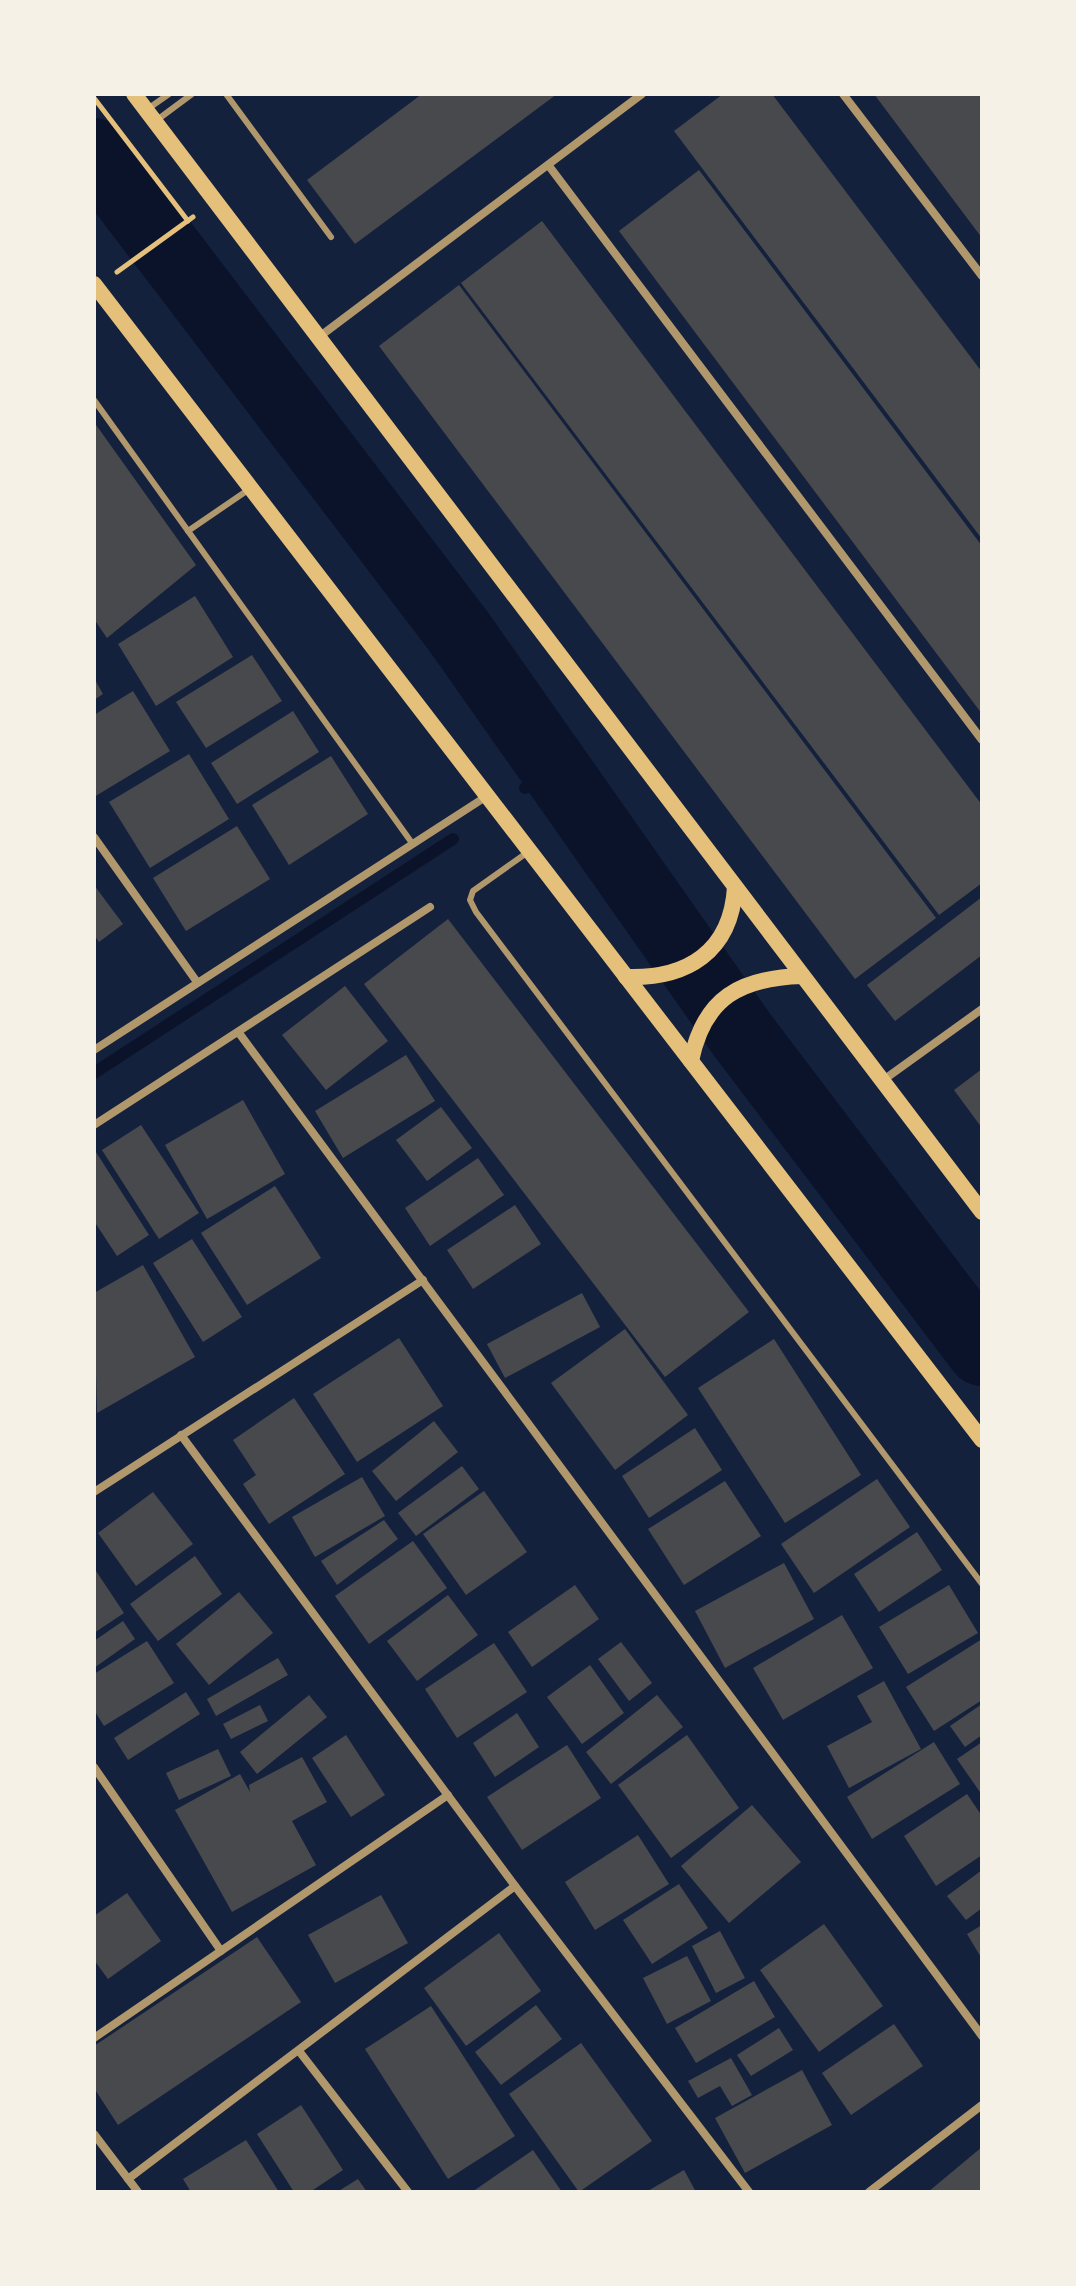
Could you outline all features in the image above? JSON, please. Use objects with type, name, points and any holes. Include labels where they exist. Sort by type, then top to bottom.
[{"type":"main road","points":[[134,94],[982,1212]]},
{"type":"main road","points":[[100,283],[251,488],[982,1440]]},
{"type":"main road","points":[[626,977],[665,975],[689,966],[712,948],[726,928],[735,887]]},
{"type":"main road","points":[[691,1061],[701,1026],[718,1003],[756,981],[802,976]]},
{"type":"street","points":[[319,337],[642,94]]},
{"type":"street","points":[[843,94],[982,276]]},
{"type":"street","points":[[549,166],[982,740]]},
{"type":"street","points":[[94,1050],[487,796]]},
{"type":"street","points":[[94,837],[197,982]]},
{"type":"street","points":[[94,1125],[430,907]]},
{"type":"street","points":[[881,1081],[982,1009]]},
{"type":"street","points":[[239,1033],[982,2036]]},
{"type":"street","points":[[94,1492],[423,1280]]},
{"type":"street","points":[[181,1435],[515,1886],[749,2192]]},
{"type":"street","points":[[94,1767],[221,1951]]},
{"type":"street","points":[[94,2038],[448,1795]]},
{"type":"street","points":[[128,2179],[515,1886]]},
{"type":"street","points":[[299,2051],[408,2192]]},
{"type":"street","points":[[869,2192],[982,2105]]},
{"type":"street","points":[[94,2134],[138,2192]]},
{"type":"lane","points":[[151,116],[169,94]]},
{"type":"lane","points":[[151,116],[192,94]]},
{"type":"lane","points":[[226,94],[331,237]]},
{"type":"lane","points":[[94,400],[412,843]]},
{"type":"lane","points":[[188,531],[251,488]]},
{"type":"lane","points":[[529,851],[473,891],[470,900],[476,912],[982,1584]]},
{"type":"path","points":[[94,98],[188,221]]},
{"type":"path","points":[[100,283],[198,213]]},
{"type":"building","points":[[422,94],[557,94],[355,244],[307,180]]},
{"type":"building","points":[[723,94],[772,94],[982,372],[982,539],[674,131]]},
{"type":"building","points":[[874,94],[982,94],[982,238]]},
{"type":"building","points":[[699,170],[982,546],[982,714],[619,231]]},
{"type":"building","points":[[542,221],[982,805],[982,883],[939,915],[461,283]]},
{"type":"building","points":[[459,285],[936,918],[855,979],[379,346]]},
{"type":"building","points":[[94,422],[196,565],[107,638],[94,619]]},
{"type":"building","points":[[195,596],[233,657],[156,706],[118,644]]},
{"type":"building","points":[[252,655],[282,701],[206,748],[176,702]]},
{"type":"building","points":[[94,678],[103,694],[94,700]]},
{"type":"building","points":[[133,691],[170,751],[94,797],[94,715]]},
{"type":"building","points":[[293,711],[319,752],[237,804],[211,763]]},
{"type":"building","points":[[189,754],[229,819],[150,868],[109,802]]},
{"type":"building","points":[[331,756],[368,814],[289,865],[252,805]]},
{"type":"building","points":[[237,826],[270,879],[186,931],[153,878]]},
{"type":"building","points":[[94,885],[123,924],[99,942],[94,935]]},
{"type":"building","points":[[982,897],[982,955],[895,1021],[867,985]]},
{"type":"building","points":[[448,919],[749,1312],[665,1377],[364,984]]},
{"type":"building","points":[[345,986],[388,1041],[326,1090],[282,1035]]},
{"type":"building","points":[[406,1055],[435,1101],[343,1158],[315,1111]]},
{"type":"building","points":[[982,1069],[982,1128],[954,1090]]},
{"type":"building","points":[[243,1100],[285,1174],[207,1219],[165,1145]]},
{"type":"building","points":[[441,1107],[472,1148],[427,1181],[396,1140]]},
{"type":"building","points":[[141,1125],[199,1213],[159,1239],[102,1150]]},
{"type":"building","points":[[94,1149],[149,1235],[117,1256],[94,1221]]},
{"type":"building","points":[[478,1158],[504,1195],[430,1246],[405,1208]]},
{"type":"building","points":[[275,1186],[321,1258],[247,1305],[201,1233]]},
{"type":"building","points":[[515,1205],[541,1244],[473,1289],[447,1250]]},
{"type":"building","points":[[192,1239],[242,1317],[203,1342],[153,1263]]},
{"type":"building","points":[[143,1265],[195,1357],[97,1413],[94,1293]]},
{"type":"building","points":[[582,1293],[600,1327],[505,1378],[487,1344]]},
{"type":"building","points":[[625,1329],[688,1415],[615,1470],[551,1383]]},
{"type":"building","points":[[399,1338],[443,1406],[357,1462],[313,1394]]},
{"type":"building","points":[[774,1339],[861,1475],[785,1523],[698,1388]]},
{"type":"building","points":[[294,1398],[345,1474],[269,1524],[243,1484],[256,1475],[233,1440]]},
{"type":"building","points":[[434,1421],[458,1452],[396,1501],[372,1471]]},
{"type":"building","points":[[695,1428],[722,1470],[649,1518],[622,1476]]},
{"type":"building","points":[[462,1466],[479,1489],[416,1536],[398,1513]]},
{"type":"building","points":[[362,1477],[385,1516],[315,1557],[292,1517]]},
{"type":"building","points":[[877,1479],[910,1527],[814,1593],[781,1544]]},
{"type":"building","points":[[725,1481],[761,1536],[684,1585],[648,1529]]},
{"type":"building","points":[[484,1491],[527,1552],[466,1595],[423,1534]]},
{"type":"building","points":[[153,1492],[193,1544],[136,1586],[98,1533]]},
{"type":"building","points":[[384,1520],[398,1539],[337,1585],[321,1561]]},
{"type":"building","points":[[917,1532],[942,1570],[879,1612],[854,1574]]},
{"type":"building","points":[[413,1541],[447,1588],[369,1644],[335,1596]]},
{"type":"building","points":[[195,1556],[222,1594],[158,1641],[130,1604]]},
{"type":"building","points":[[784,1563],[814,1619],[725,1668],[695,1611]]},
{"type":"building","points":[[94,1568],[124,1613],[94,1633]]},
{"type":"building","points":[[575,1585],[599,1619],[532,1667],[508,1632]]},
{"type":"building","points":[[949,1585],[978,1633],[908,1674],[879,1627]]},
{"type":"building","points":[[239,1592],[273,1633],[209,1685],[176,1644]]},
{"type":"building","points":[[448,1595],[478,1635],[417,1681],[387,1641]]},
{"type":"building","points":[[842,1615],[873,1668],[783,1720],[753,1668]]},
{"type":"building","points":[[123,1621],[135,1639],[94,1668],[94,1641]]},
{"type":"building","points":[[982,1639],[982,1700],[934,1731],[906,1687]]},
{"type":"building","points":[[147,1641],[174,1683],[104,1726],[94,1710],[94,1674]]},
{"type":"building","points":[[621,1642],[652,1683],[629,1701],[598,1659]]},
{"type":"building","points":[[494,1643],[527,1692],[457,1738],[425,1689]]},
{"type":"building","points":[[278,1658],[288,1675],[216,1716],[207,1699]]},
{"type":"building","points":[[590,1665],[624,1713],[582,1744],[547,1697]]},
{"type":"building","points":[[884,1681],[921,1749],[849,1788],[827,1746],[872,1722],[857,1696]]},
{"type":"building","points":[[186,1692],[200,1714],[128,1760],[114,1738]]},
{"type":"building","points":[[309,1695],[327,1717],[257,1774],[240,1752]]},
{"type":"building","points":[[657,1695],[683,1727],[611,1784],[586,1752]]},
{"type":"building","points":[[982,1704],[982,1735],[965,1747],[950,1726]]},
{"type":"building","points":[[260,1705],[268,1721],[231,1739],[223,1724]]},
{"type":"building","points":[[517,1713],[539,1747],[495,1777],[473,1743]]},
{"type":"building","points":[[346,1735],[385,1795],[351,1817],[312,1758]]},
{"type":"building","points":[[687,1735],[739,1808],[671,1858],[618,1785]]},
{"type":"building","points":[[934,1742],[960,1784],[872,1839],[847,1797]]},
{"type":"building","points":[[982,1742],[982,1795],[957,1759]]},
{"type":"building","points":[[567,1745],[601,1798],[522,1850],[487,1797]]},
{"type":"building","points":[[218,1749],[231,1776],[179,1800],[166,1773]]},
{"type":"building","points":[[302,1757],[327,1802],[292,1821],[316,1865],[232,1912],[175,1810],[240,1774],[250,1792],[249,1785]]},
{"type":"building","points":[[967,1794],[982,1816],[982,1855],[936,1886],[904,1836]]},
{"type":"building","points":[[752,1805],[801,1862],[729,1923],[681,1866]]},
{"type":"building","points":[[638,1835],[669,1884],[595,1930],[565,1882]]},
{"type":"building","points":[[982,1870],[982,1908],[966,1920],[947,1896]]},
{"type":"building","points":[[679,1884],[708,1928],[652,1964],[623,1920]]},
{"type":"building","points":[[127,1893],[161,1941],[108,1979],[94,1960],[94,1916]]},
{"type":"building","points":[[381,1895],[408,1943],[335,1983],[308,1935]]},
{"type":"building","points":[[824,1924],[883,2006],[819,2052],[760,1970]]},
{"type":"building","points":[[982,1925],[982,1959],[967,1934]]},
{"type":"building","points":[[720,1931],[745,1978],[716,1993],[692,1946]]},
{"type":"building","points":[[499,1933],[541,1991],[466,2046],[424,1988]]},
{"type":"building","points":[[257,1937],[301,2002],[118,2125],[94,2088],[94,2046]]},
{"type":"building","points":[[687,1956],[711,2001],[667,2024],[643,1978]]},
{"type":"building","points":[[754,1981],[775,2017],[696,2063],[675,2028]]},
{"type":"building","points":[[536,2005],[562,2039],[501,2085],[475,2052]]},
{"type":"building","points":[[431,2006],[515,2136],[448,2179],[365,2049]]},
{"type":"building","points":[[894,2024],[923,2066],[851,2115],[822,2073]]},
{"type":"building","points":[[779,2028],[793,2050],[751,2076],[737,2055]]},
{"type":"building","points":[[581,2043],[652,2141],[579,2192],[509,2094]]},
{"type":"building","points":[[731,2058],[752,2095],[732,2106],[720,2086],[698,2098],[688,2081]]},
{"type":"building","points":[[802,2070],[832,2125],[745,2173],[715,2118]]},
{"type":"building","points":[[301,2105],[343,2170],[310,2192],[294,2192],[257,2134]]},
{"type":"building","points":[[246,2140],[279,2192],[191,2192],[183,2179]]},
{"type":"building","points":[[982,2147],[982,2192],[928,2192]]},
{"type":"building","points":[[533,2150],[562,2192],[472,2192]]},
{"type":"building","points":[[684,2170],[696,2192],[646,2192]]},
{"type":"building","points":[[358,2179],[367,2192],[337,2192]]},
{"type":"waterway","points":[[94,153],[459,632],[743,1036],[982,1351]]},
{"type":"waterway","points":[[525,788],[553,766]]},
{"type":"waterway","points":[[94,1073],[453,839]]}]
